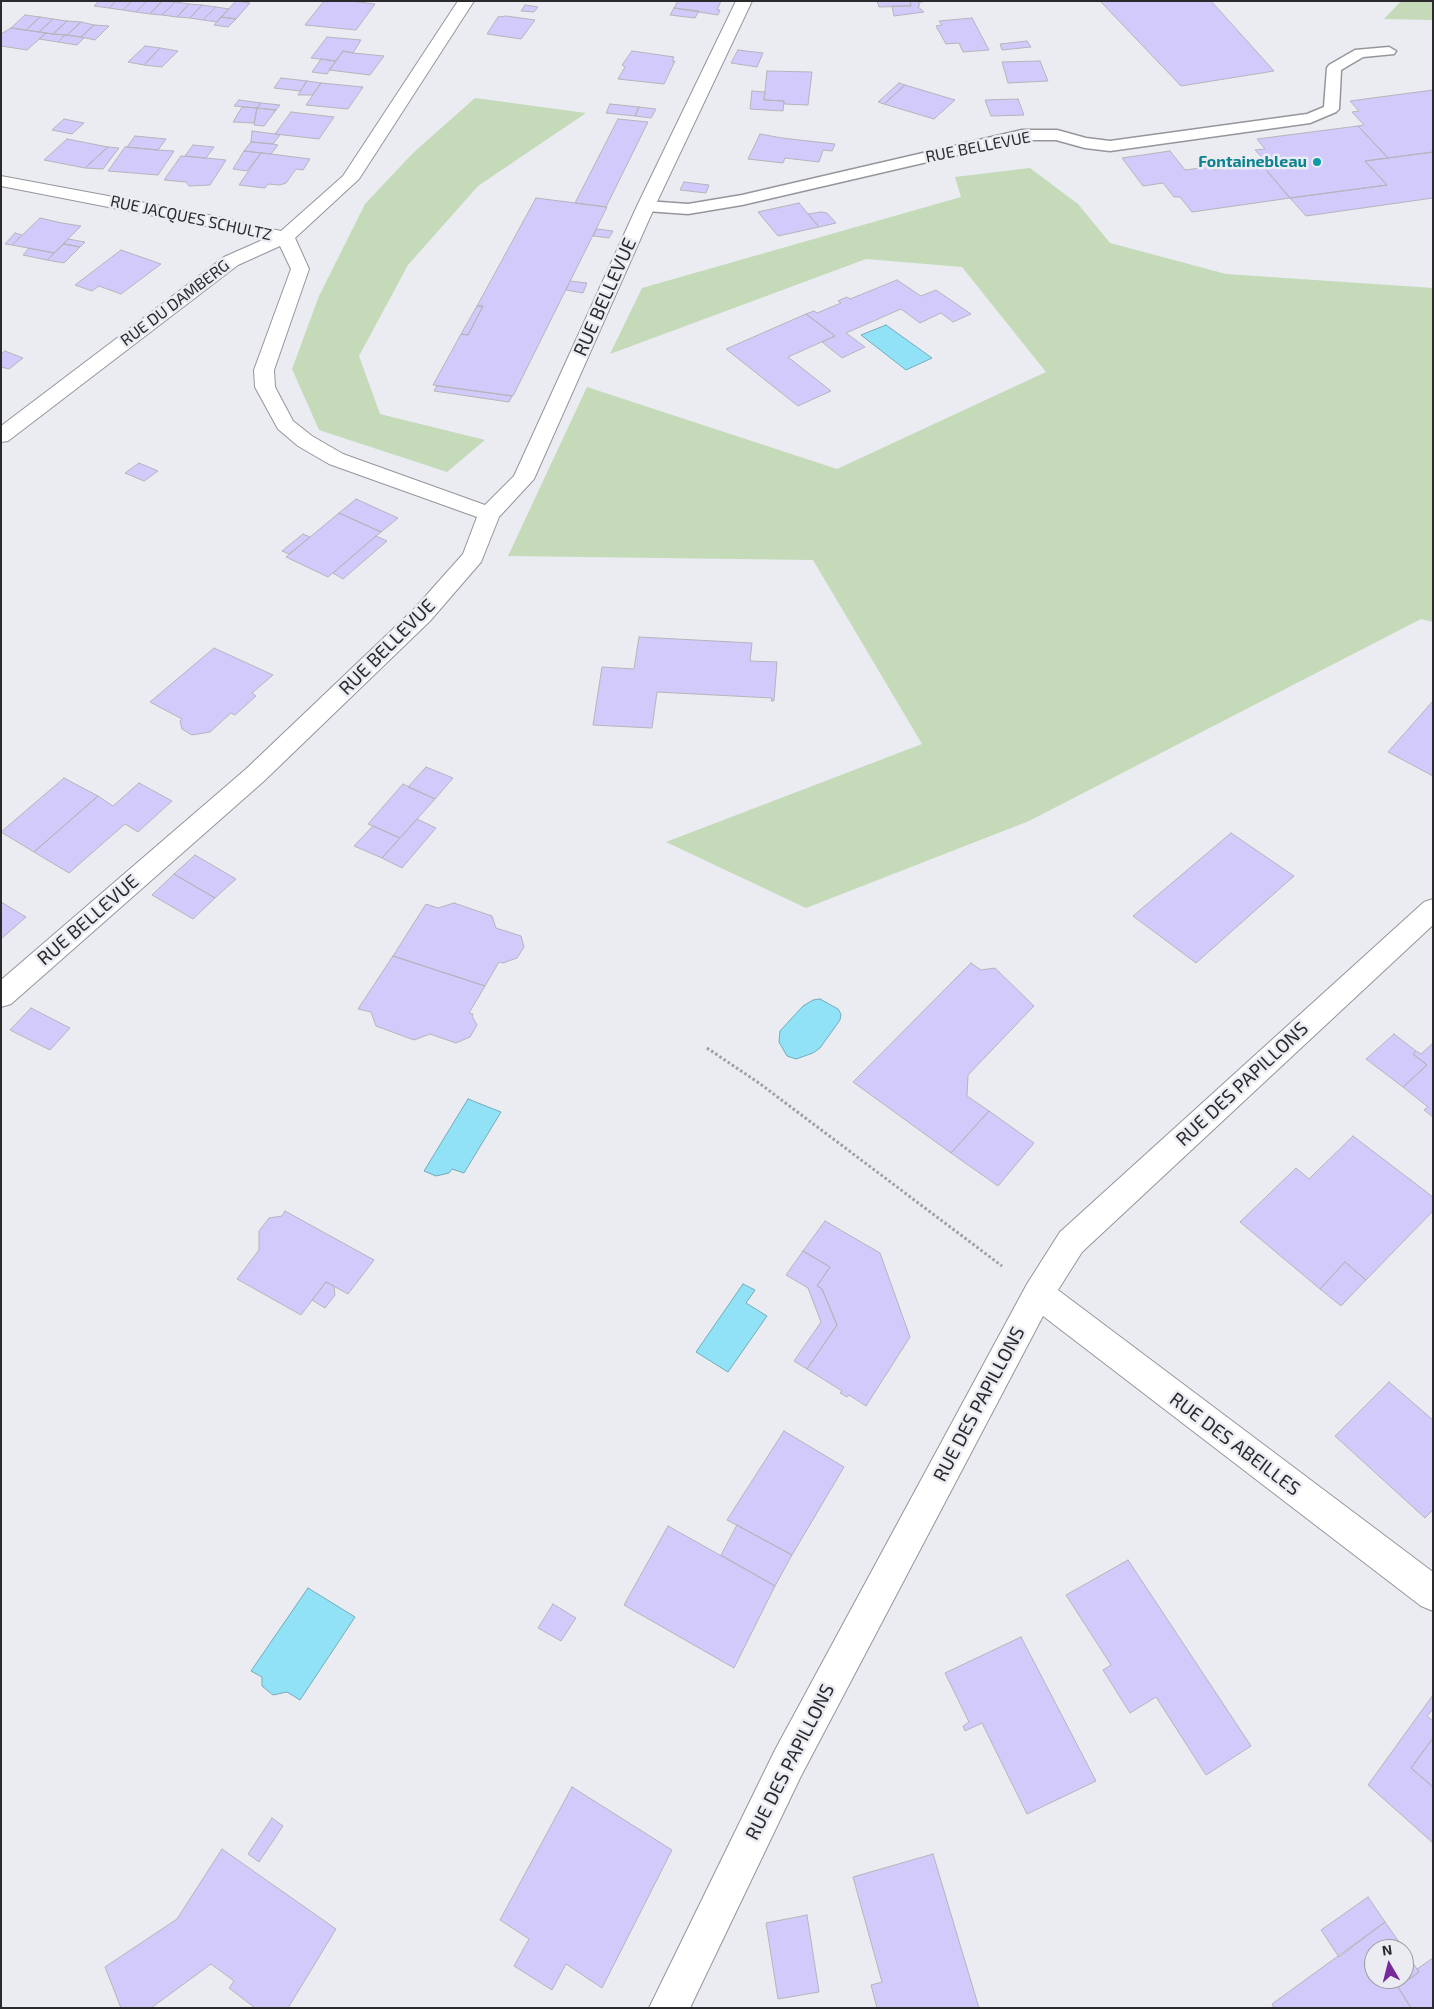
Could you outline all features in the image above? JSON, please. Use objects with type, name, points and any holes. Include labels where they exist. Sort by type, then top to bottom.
[{"type":"street","name":"RUE DU DAMBERG","points":[[1,436],[231,261],[285,237],[350,179],[466,1]]},
{"type":"street","name":"RUE BELLEVUE","points":[[1,996],[255,775],[422,615],[473,558],[489,514],[524,479],[646,206],[744,1]]},
{"type":"street","name":"RUE JACQUES SCHULTZ","points":[[1,181],[199,218],[285,237],[300,269],[264,370],[265,387],[284,425],[304,441],[336,459],[489,514]]},
{"type":"street","name":"RUE DES PAPILLONS","points":[[669,2008],[788,1763],[1038,1294],[1071,1242],[1433,909]]},
{"type":"street","name":"RUE DES ABEILLES","points":[[1038,1294],[1433,1594]]},
{"type":"lane","name":"RUE BELLEVUE","points":[[646,206],[688,209],[742,200],[1022,135],[1057,135],[1085,143],[1110,146],[1310,118],[1332,109],[1334,68],[1360,53],[1389,51]]},
{"type":"path","points":[[707,1048],[759,1083],[1038,1294]]},
{"type":"green space","points":[[1401,1],[1433,1],[1433,20],[1384,19]]},
{"type":"green space","points":[[475,98],[586,113],[478,186],[408,265],[359,356],[380,414],[485,440],[447,472],[319,430],[292,369],[319,296],[365,204],[413,153]]},
{"type":"green space","points":[[1030,168],[1078,204],[1110,243],[1226,274],[1433,288],[1433,622],[1421,619],[1029,821],[806,908],[666,842],[922,744],[813,560],[508,556],[587,387],[837,469],[1046,372],[962,267],[866,259],[610,354],[642,288],[961,197],[955,177]]},
{"type":"water","points":[[886,325],[932,358],[906,370],[861,335]]},
{"type":"water","points":[[820,999],[838,1009],[841,1014],[840,1020],[820,1048],[813,1053],[796,1059],[787,1056],[779,1042],[780,1031],[803,1006],[813,1000]]},
{"type":"water","points":[[468,1099],[501,1112],[464,1173],[452,1169],[449,1173],[436,1176],[424,1171]]},
{"type":"water","points":[[743,1284],[755,1290],[746,1303],[767,1316],[728,1372],[696,1352]]},
{"type":"water","points":[[308,1588],[355,1617],[300,1700],[287,1692],[273,1695],[262,1686],[262,1677],[251,1671]]},
{"type":"building","points":[[99,1],[116,1],[109,8],[94,6]]},
{"type":"building","points":[[116,1],[132,1],[123,10],[109,8]]},
{"type":"building","points":[[132,1],[147,1],[136,12],[123,10]]},
{"type":"building","points":[[147,1],[162,1],[150,14],[136,12]]},
{"type":"building","points":[[162,1],[175,2],[162,15],[150,14]]},
{"type":"building","points":[[236,1],[250,3],[236,19],[221,17]]},
{"type":"building","points":[[324,1],[351,1],[375,4],[356,30],[305,25]]},
{"type":"building","points":[[678,1],[721,1],[717,10],[720,10],[718,15],[674,8]]},
{"type":"building","points":[[877,1],[910,1],[911,6],[879,7]]},
{"type":"building","points":[[910,1],[925,1],[918,3],[920,5],[918,7],[924,12],[894,16],[892,6],[911,6]]},
{"type":"building","points":[[1100,1],[1211,1],[1274,71],[1181,86]]},
{"type":"building","points":[[175,2],[189,4],[177,17],[162,15]]},
{"type":"building","points":[[189,4],[202,5],[190,18],[177,17]]},
{"type":"building","points":[[202,5],[216,7],[203,20],[190,18]]},
{"type":"building","points":[[525,5],[538,7],[534,12],[521,11]]},
{"type":"building","points":[[216,7],[229,9],[217,22],[203,20]]},
{"type":"building","points":[[674,8],[699,11],[695,18],[670,15]]},
{"type":"building","points":[[25,15],[40,17],[26,30],[11,28]]},
{"type":"building","points":[[506,16],[535,20],[521,39],[487,34],[498,17]]},
{"type":"building","points":[[40,17],[53,19],[39,32],[26,30]]},
{"type":"building","points":[[221,17],[236,19],[228,27],[214,25]]},
{"type":"building","points":[[972,18],[989,50],[963,52],[959,43],[946,44],[936,26],[942,25],[939,21]]},
{"type":"building","points":[[53,19],[67,21],[53,34],[39,32]]},
{"type":"building","points":[[67,21],[81,22],[67,35],[53,34]]},
{"type":"building","points":[[81,22],[94,25],[81,37],[67,35]]},
{"type":"building","points":[[94,25],[109,26],[95,40],[81,37]]},
{"type":"building","points":[[11,28],[46,33],[27,50],[1,46],[1,34]]},
{"type":"building","points":[[46,33],[65,35],[58,42],[39,39]]},
{"type":"building","points":[[65,35],[84,38],[77,45],[58,42]]},
{"type":"building","points":[[327,37],[361,40],[353,53],[343,51],[336,61],[311,58]]},
{"type":"building","points":[[1027,41],[1031,47],[1002,50],[1000,44]]},
{"type":"building","points":[[145,46],[160,48],[144,65],[128,62]]},
{"type":"building","points":[[160,48],[178,51],[162,67],[144,65]]},
{"type":"building","points":[[738,50],[763,53],[757,67],[731,63]]},
{"type":"building","points":[[343,51],[384,56],[370,75],[329,70]]},
{"type":"building","points":[[632,51],[674,57],[672,61],[675,61],[664,84],[618,79],[625,67],[622,65]]},
{"type":"building","points":[[321,59],[336,61],[327,74],[312,72]]},
{"type":"building","points":[[1040,61],[1048,81],[1008,83],[1002,62]]},
{"type":"building","points":[[767,71],[812,72],[808,105],[784,104],[784,101],[764,100]]},
{"type":"building","points":[[281,78],[307,81],[300,91],[274,88]]},
{"type":"building","points":[[307,81],[321,83],[312,95],[298,95]]},
{"type":"building","points":[[321,83],[363,87],[348,109],[306,105]]},
{"type":"building","points":[[899,83],[905,85],[884,104],[878,102]]},
{"type":"building","points":[[905,85],[955,100],[934,119],[884,104]]},
{"type":"building","points":[[1433,90],[1433,152],[1388,158],[1358,126],[1364,125],[1352,112],[1359,111],[1350,101]]},
{"type":"building","points":[[752,91],[765,92],[764,100],[784,101],[783,111],[750,109]]},
{"type":"building","points":[[1018,99],[1024,115],[991,116],[985,100]]},
{"type":"building","points":[[239,100],[261,103],[257,108],[234,106]]},
{"type":"building","points":[[261,103],[280,105],[276,110],[257,108]]},
{"type":"building","points":[[610,104],[639,107],[635,116],[606,113]]},
{"type":"building","points":[[242,107],[257,108],[254,123],[233,122]]},
{"type":"building","points":[[639,107],[656,109],[651,118],[635,116]]},
{"type":"building","points":[[257,108],[276,110],[264,126],[254,125]]},
{"type":"building","points":[[291,112],[334,117],[319,139],[275,134]]},
{"type":"building","points":[[64,119],[84,123],[72,134],[52,130]]},
{"type":"building","points":[[618,119],[648,122],[606,207],[575,203]]},
{"type":"building","name":"Fontainebleau","points":[[1358,126],[1388,158],[1365,161],[1387,185],[1290,198],[1262,165],[1268,164],[1255,150],[1265,149],[1257,139]]},
{"type":"building","points":[[252,131],[280,135],[273,144],[251,142]]},
{"type":"building","points":[[760,134],[835,144],[832,151],[823,150],[819,162],[785,158],[783,163],[748,159]]},
{"type":"building","points":[[135,136],[166,139],[158,150],[127,147]]},
{"type":"building","points":[[67,139],[108,147],[85,168],[44,160]]},
{"type":"building","points":[[251,142],[278,145],[271,154],[244,151]]},
{"type":"building","points":[[193,145],[214,147],[206,158],[185,156]]},
{"type":"building","points":[[108,147],[119,148],[103,169],[85,168]]},
{"type":"building","points":[[125,147],[174,151],[158,175],[108,171]]},
{"type":"building","points":[[244,151],[261,153],[247,171],[233,169]]},
{"type":"building","name":"Fontainebleau","points":[[1170,151],[1185,170],[1201,168],[1199,165],[1209,164],[1214,170],[1221,169],[1218,166],[1255,162],[1257,165],[1262,165],[1290,198],[1192,212],[1180,197],[1174,197],[1163,183],[1143,186],[1122,158]]},
{"type":"building","name":"Fontainebleau","points":[[1433,152],[1433,198],[1306,216],[1290,198],[1387,185],[1365,161]]},
{"type":"building","points":[[261,153],[310,159],[303,170],[296,169],[286,183],[280,185],[268,184],[265,188],[239,185]]},
{"type":"building","points":[[181,156],[226,160],[210,185],[189,186],[186,182],[164,180]]},
{"type":"building","points":[[684,182],[709,185],[706,193],[680,190]]},
{"type":"building","points":[[536,198],[607,207],[513,396],[433,385],[461,334],[468,335],[483,306],[477,306]]},
{"type":"building","points":[[799,203],[819,227],[778,236],[758,212]]},
{"type":"building","points":[[827,213],[836,223],[819,227],[808,214]]},
{"type":"building","points":[[40,218],[81,226],[54,253],[12,245]]},
{"type":"building","points":[[597,229],[613,231],[609,238],[593,236]]},
{"type":"building","points":[[15,233],[22,235],[12,245],[5,244]]},
{"type":"building","points":[[68,239],[85,242],[80,247],[64,244]]},
{"type":"building","points":[[64,244],[80,247],[64,263],[47,260]]},
{"type":"building","points":[[29,248],[54,253],[47,260],[23,255]]},
{"type":"building","points":[[121,250],[161,264],[121,294],[99,286],[92,291],[75,285]]},
{"type":"building","points":[[897,280],[921,296],[936,290],[971,314],[953,322],[941,313],[920,323],[901,309],[846,333],[865,347],[842,358],[822,342],[835,336],[806,314],[814,311],[817,313],[841,303],[838,301],[842,299],[847,297],[850,299]]},
{"type":"building","points":[[570,281],[587,283],[583,293],[566,290]]},
{"type":"building","points":[[477,306],[483,306],[468,335],[461,334]]},
{"type":"building","points":[[806,314],[835,336],[788,357],[831,391],[798,406],[726,349]]},
{"type":"building","points":[[5,351],[23,358],[9,369],[1,367],[1,354]]},
{"type":"building","points":[[437,386],[512,396],[509,402],[434,391]]},
{"type":"building","points":[[139,463],[158,471],[144,481],[125,473]]},
{"type":"building","points":[[356,499],[398,518],[381,532],[339,513]]},
{"type":"building","points":[[339,513],[381,532],[328,577],[286,557]]},
{"type":"building","points":[[303,534],[310,537],[289,554],[282,551]]},
{"type":"building","points":[[376,536],[387,541],[343,579],[333,573]]},
{"type":"building","points":[[639,637],[752,643],[750,661],[777,662],[774,701],[771,701],[772,698],[657,692],[652,728],[593,725],[602,667],[634,669]]},
{"type":"building","points":[[214,648],[273,675],[252,693],[256,696],[235,715],[231,713],[210,732],[192,735],[182,729],[180,721],[182,719],[150,702]]},
{"type":"building","points":[[1433,701],[1433,776],[1388,752]]},
{"type":"building","points":[[426,767],[453,778],[435,799],[408,787]]},
{"type":"building","points":[[64,778],[98,796],[34,852],[1,832]]},
{"type":"building","points":[[139,783],[172,801],[138,832],[125,824],[69,873],[34,852],[98,796],[113,806]]},
{"type":"building","points":[[403,784],[435,799],[400,838],[368,824]]},
{"type":"building","points":[[417,819],[436,828],[402,868],[382,858]]},
{"type":"building","points":[[373,826],[400,838],[382,858],[354,846]]},
{"type":"building","points":[[1231,833],[1294,876],[1196,963],[1133,916]]},
{"type":"building","points":[[195,855],[236,879],[215,898],[174,874]]},
{"type":"building","points":[[174,874],[215,898],[193,919],[152,895]]},
{"type":"building","points":[[1,902],[26,917],[1,939]]},
{"type":"building","points":[[454,903],[492,916],[496,928],[521,936],[524,947],[517,958],[503,963],[499,962],[485,986],[393,956],[426,904],[438,908]]},
{"type":"building","points":[[393,956],[485,986],[469,1013],[473,1014],[472,1016],[477,1025],[470,1037],[456,1043],[430,1034],[414,1040],[376,1026],[371,1012],[358,1009]]},
{"type":"building","points":[[971,963],[981,970],[995,968],[1034,1006],[968,1075],[967,1096],[989,1111],[951,1153],[853,1082]]},
{"type":"building","points":[[31,1008],[70,1028],[50,1050],[10,1030]]},
{"type":"building","points":[[1394,1034],[1416,1051],[1413,1054],[1427,1065],[1403,1087],[1366,1059]]},
{"type":"building","points":[[1433,1043],[1433,1117],[1424,1110],[1428,1107],[1403,1087],[1427,1065],[1413,1054],[1416,1051],[1421,1054]]},
{"type":"building","points":[[989,1111],[1034,1143],[998,1186],[951,1153]]},
{"type":"building","points":[[1353,1136],[1433,1197],[1433,1211],[1366,1280],[1345,1262],[1320,1289],[1240,1222],[1296,1168],[1309,1179]]},
{"type":"building","points":[[285,1211],[374,1260],[348,1294],[326,1282],[301,1315],[237,1279],[259,1250],[259,1231],[269,1218],[282,1216]]},
{"type":"building","points":[[825,1221],[880,1253],[910,1337],[866,1406],[849,1395],[847,1397],[840,1393],[842,1391],[807,1369],[837,1325],[822,1289],[817,1286],[830,1267],[803,1251]]},
{"type":"building","points":[[803,1251],[830,1267],[817,1286],[822,1289],[837,1325],[807,1369],[794,1361],[821,1322],[808,1288],[786,1275]]},
{"type":"building","points":[[1345,1262],[1366,1280],[1341,1306],[1320,1289]]},
{"type":"building","points":[[326,1282],[334,1286],[335,1295],[325,1308],[312,1300]]},
{"type":"building","points":[[1389,1382],[1433,1420],[1433,1510],[1425,1518],[1335,1436]]},
{"type":"building","points":[[784,1431],[844,1467],[792,1555],[727,1520]]},
{"type":"building","points":[[737,1525],[792,1555],[775,1586],[721,1555]]},
{"type":"building","points":[[668,1526],[775,1586],[734,1668],[624,1605]]},
{"type":"building","points":[[1128,1560],[1251,1746],[1206,1775],[1156,1697],[1130,1713],[1103,1670],[1111,1665],[1066,1595]]},
{"type":"building","points":[[553,1604],[576,1618],[561,1641],[538,1628]]},
{"type":"building","points":[[1021,1637],[1096,1781],[1027,1814],[982,1723],[965,1731],[963,1726],[969,1722],[945,1673]]},
{"type":"building","points":[[1433,1695],[1433,1709],[1427,1716],[1433,1721],[1433,1738],[1411,1768],[1433,1787],[1433,1843],[1368,1785]]},
{"type":"building","points":[[1433,1738],[1433,1787],[1411,1768]]},
{"type":"building","points":[[572,1787],[672,1850],[602,1988],[566,1964],[552,1990],[514,1966],[529,1939],[500,1920]]},
{"type":"building","points":[[272,1818],[283,1826],[259,1862],[248,1854]]},
{"type":"building","points":[[222,1849],[336,1929],[288,2008],[255,2008],[229,1988],[234,1981],[211,1964],[151,2008],[121,2008],[105,1967],[177,1919]]},
{"type":"building","points":[[933,1854],[979,2008],[877,2008],[871,1985],[882,1982],[853,1877]]},
{"type":"building","points":[[1368,1897],[1385,1922],[1339,1957],[1321,1930]]},
{"type":"building","points":[[807,1915],[819,1992],[778,1999],[766,1923]]},
{"type":"building","points":[[1385,1922],[1397,1939],[1364,1939],[1364,1989],[1399,1989],[1411,2008],[1274,2008],[1272,2004]]},
{"type":"building","points":[[1433,1958],[1433,2008],[1411,2008],[1399,1989],[1414,1989],[1414,1976],[1419,1972],[1417,1969]]},
{"type":"building","points":[[1414,1965],[1419,1972],[1414,1976]]},
{"type":"place","name":"Fontainebleau","points":[[1317,162]]}]
